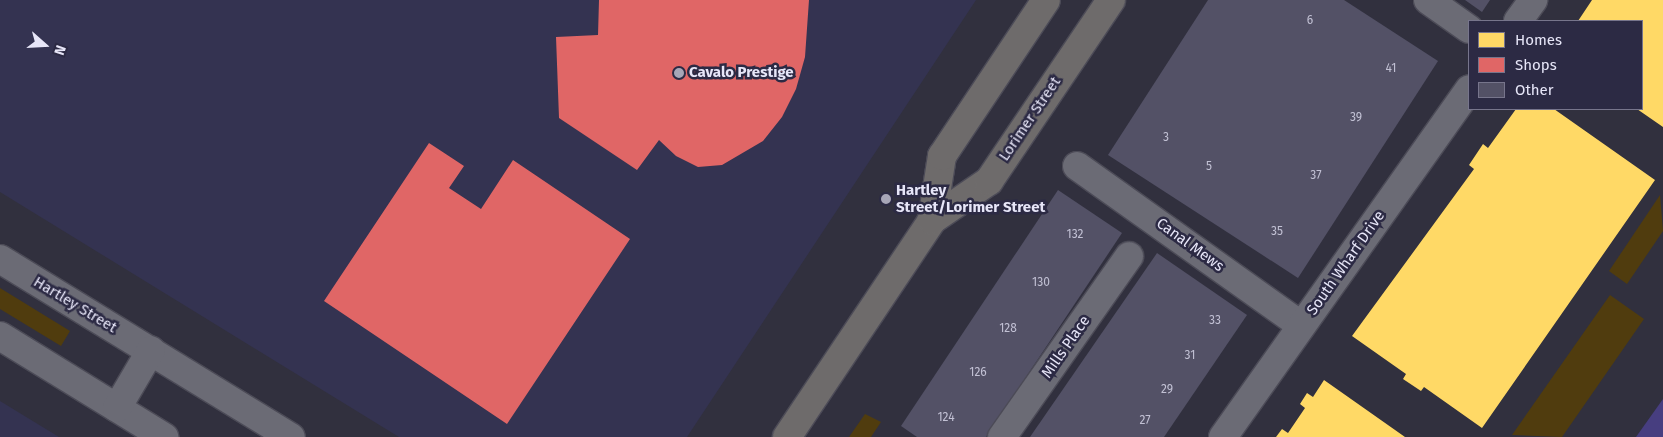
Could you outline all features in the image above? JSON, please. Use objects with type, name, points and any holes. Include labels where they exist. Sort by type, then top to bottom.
[{"type":"main road","name":"Lorimer Street","points":[[932,220],[942,156],[1046,0]]},
{"type":"main road","name":"Lorimer Street","points":[[787,437],[932,220],[989,180],[1111,0]]},
{"type":"street","points":[[1428,0],[1468,27]]},
{"type":"street","points":[[1519,20],[1533,0]]},
{"type":"street","name":"South Wharf Drive","points":[[1223,437],[1468,90]]},
{"type":"street","name":"Canal Mews","points":[[1077,166],[1301,325]]},
{"type":"street","name":"Mills Place","points":[[1002,437],[1129,256]]},
{"type":"street","name":"Hartley Street","points":[[0,259],[291,437]]},
{"type":"street","points":[[0,336],[164,437]]},
{"type":"street","points":[[117,408],[151,350]]},
{"type":"shaded area","points":[[0,0],[976,0],[687,437],[399,437],[0,192]]},
{"type":"shaded area","points":[[1660,195],[1663,231],[1627,284],[1609,271]]},
{"type":"shaded area","points":[[0,288],[70,331],[61,346],[0,309]]},
{"type":"shaded area","points":[[1610,295],[1644,319],[1562,437],[1512,435]]},
{"type":"shaded area","points":[[1663,399],[1663,437],[1636,437]]},
{"type":"shaded area","points":[[0,401],[59,437],[0,437]]},
{"type":"shaded area","points":[[865,414],[881,422],[871,437],[849,437]]},
{"type":"building: Homes","points":[[1592,0],[1663,0],[1663,127],[1638,110],[1643,110],[1643,20],[1579,20]]},
{"type":"building: Homes","points":[[1515,110],[1555,110],[1655,180],[1482,428],[1424,387],[1421,391],[1403,379],[1406,374],[1352,336],[1474,169],[1469,165],[1483,144],[1488,148]]},
{"type":"building: Homes","points":[[1324,380],[1405,437],[1276,437],[1282,429],[1288,433],[1305,408],[1300,404],[1307,393],[1313,397]]},
{"type":"building: Shops","name":"Cavalo Prestige","points":[[599,0],[809,0],[805,57],[796,89],[782,117],[763,141],[722,165],[698,167],[676,156],[659,140],[637,170],[559,118],[556,37],[598,35]]},
{"type":"building: Shops","points":[[429,143],[464,166],[449,188],[481,209],[513,160],[630,239],[507,424],[324,301]]},
{"type":"building: Other","points":[[1208,0],[1344,0],[1438,61],[1298,278],[1108,155]]},
{"type":"building: Other","points":[[1465,0],[1490,0],[1482,12]]},
{"type":"building: Other","points":[[1058,190],[1122,233],[986,437],[917,437],[901,426]]},
{"type":"building: Other","points":[[1157,253],[1247,315],[1164,437],[1030,437]]},
{"type":"place","name":"Cavalo Prestige","points":[[679,73]]},
{"type":"place","name":"Hartley Street/Lorimer Street","points":[[886,199]]}]
